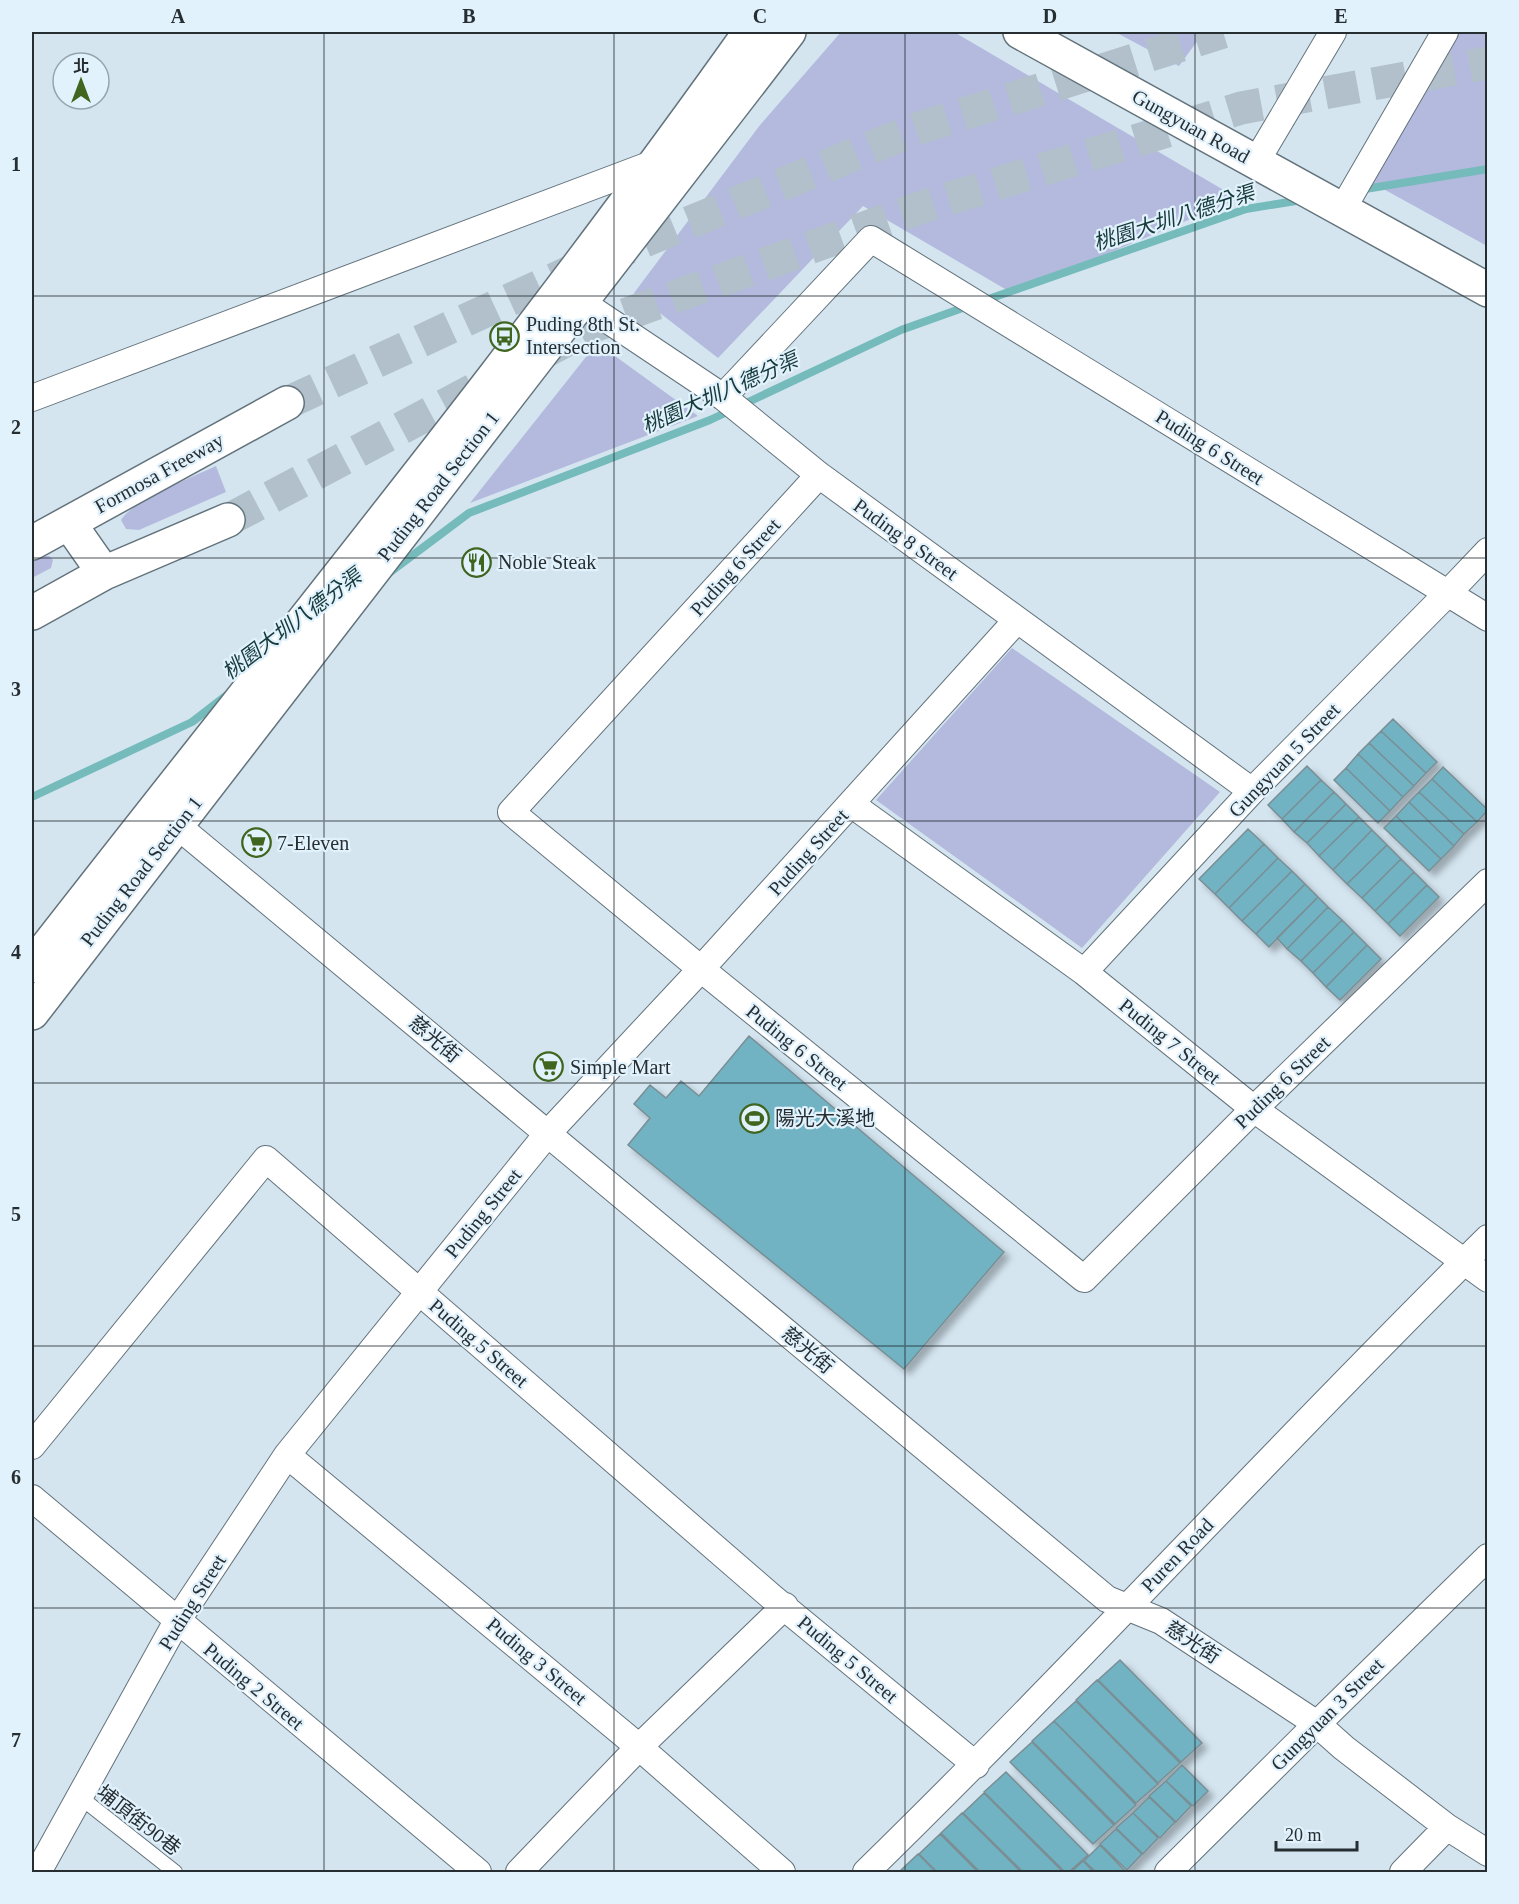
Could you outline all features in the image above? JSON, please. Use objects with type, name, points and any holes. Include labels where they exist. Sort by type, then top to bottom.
[{"type":"main road","name":"Puding Road Section 1","points":[[570,295],[657,162],[750,32]]},
{"type":"main road","name":"Puding Road Section 1","points":[[32,1013],[166,816],[426,463],[570,295],[691,159],[789,32]]},
{"type":"main road","name":"Gungyuan Road","points":[[1020,32],[1488,290]]},
{"type":"main road","name":"Formosa Freeway","points":[[32,543],[287,403]]},
{"type":"main road","points":[[32,613],[104,573],[228,520]]},
{"type":"main road","points":[[69,523],[104,573]]},
{"type":"main road","name":"Puding Road Section 1","points":[[32,966],[166,816]]},
{"type":"street","points":[[1256,162],[1333,32]]},
{"type":"street","points":[[1342,210],[1445,32]]},
{"type":"street","points":[[32,398],[657,162]]},
{"type":"street","name":"Puding 6 Street","points":[[723,397],[871,239],[1488,618]]},
{"type":"street","name":"Puding 8 Street","points":[[570,295],[723,397],[819,475],[1252,791]]},
{"type":"street","name":"Puding 6 Street","points":[[819,475],[511,812],[1084,1279],[1254,1109],[1488,882]]},
{"type":"street","name":"Gungyuan 5 Street","points":[[1084,972],[1252,791],[1488,551]]},
{"type":"street","name":"Puding Street","points":[[38,1872],[177,1621],[287,1455],[548,1133],[701,969],[1017,620]]},
{"type":"street","name":"Puding 7 Street","points":[[851,804],[1084,972],[1254,1109],[1488,1279]]},
{"type":"street","name":"慈光街","points":[[166,816],[1107,1599],[1161,1621],[1317,1724],[1344,1748],[1447,1827],[1488,1853]]},
{"type":"street","name":"Puding 5 Street","points":[[32,1446],[266,1159],[773,1598],[976,1765]]},
{"type":"street","name":"Puren Road","points":[[866,1872],[976,1765],[1127,1606],[1488,1238]]},
{"type":"street","name":"Puding 3 Street","points":[[287,1455],[639,1747],[782,1872]]},
{"type":"street","name":"Puding 2 Street","points":[[32,1498],[478,1872]]},
{"type":"street","name":"Gungyuan 3 Street","points":[[1168,1872],[1488,1557]]},
{"type":"street","points":[[519,1872],[639,1747],[785,1606]]},
{"type":"street","points":[[1403,1872],[1447,1827]]},
{"type":"lane","name":"埔頂街90巷","points":[[80,1797],[174,1872]]},
{"type":"shaded area","points":[[841,32],[954,32],[1239,199],[1012,293],[863,206],[718,358],[634,293],[760,125]]},
{"type":"shaded area","points":[[1115,32],[1204,32],[1179,66]]},
{"type":"shaded area","points":[[1456,32],[1487,32],[1487,246],[1367,180]]},
{"type":"shaded area","points":[[597,343],[698,416],[470,503]]},
{"type":"shaded area","points":[[216,466],[226,492],[139,530],[126,529],[121,520],[138,505]]},
{"type":"shaded area","points":[[43,556],[49,556],[53,560],[51,568],[32,578],[32,562]]},
{"type":"shaded area","points":[[1012,648],[1220,792],[1082,948],[876,800]]},
{"type":"building","points":[[1393,719],[1437,762],[1426,773],[1381,731]]},
{"type":"building","points":[[1381,731],[1426,773],[1414,786],[1369,743]]},
{"type":"building","points":[[1369,743],[1414,786],[1403,797],[1358,754]]},
{"type":"building","points":[[1358,754],[1403,797],[1390,811],[1346,768]]},
{"type":"building","points":[[1307,766],[1321,780],[1282,819],[1268,805]]},
{"type":"building","points":[[1443,767],[1488,810],[1477,822],[1432,779]]},
{"type":"building","points":[[1346,768],[1390,811],[1378,823],[1334,780]]},
{"type":"building","points":[[1432,779],[1477,822],[1464,834],[1419,792]]},
{"type":"building","points":[[1321,780],[1334,792],[1294,832],[1282,819]]},
{"type":"building","points":[[1334,792],[1346,804],[1307,843],[1294,832]]},
{"type":"building","points":[[1419,792],[1464,834],[1454,846],[1409,802]]},
{"type":"building","points":[[1409,802],[1454,846],[1441,859],[1396,816]]},
{"type":"building","points":[[1346,804],[1359,817],[1319,856],[1307,843]]},
{"type":"building","points":[[1396,816],[1441,859],[1429,871],[1384,828]]},
{"type":"building","points":[[1359,817],[1372,830],[1333,870],[1319,856]]},
{"type":"building","points":[[1248,829],[1264,844],[1215,894],[1199,879]]},
{"type":"building","points":[[1372,830],[1387,845],[1347,884],[1333,870]]},
{"type":"building","points":[[1264,844],[1278,858],[1229,908],[1215,894]]},
{"type":"building","points":[[1387,845],[1401,859],[1362,898],[1347,884]]},
{"type":"building","points":[[1278,858],[1292,871],[1242,921],[1229,908]]},
{"type":"building","points":[[1401,859],[1414,872],[1375,911],[1362,898]]},
{"type":"building","points":[[1292,871],[1305,884],[1256,934],[1242,921]]},
{"type":"building","points":[[1414,872],[1427,885],[1388,924],[1375,911]]},
{"type":"building","points":[[1305,884],[1318,897],[1269,947],[1256,934]]},
{"type":"building","points":[[1427,885],[1439,897],[1400,936],[1388,924]]},
{"type":"building","points":[[1318,897],[1328,907],[1287,949],[1277,938]]},
{"type":"building","points":[[1328,907],[1342,920],[1301,961],[1287,949]]},
{"type":"building","points":[[1342,920],[1354,932],[1313,973],[1301,961]]},
{"type":"building","points":[[1354,932],[1367,945],[1326,987],[1313,973]]},
{"type":"building","points":[[1367,945],[1381,959],[1340,1000],[1326,987]]},
{"type":"building","name":"陽光大溪地","points":[[749,1036],[1004,1252],[904,1369],[628,1145],[650,1118],[634,1104],[650,1085],[666,1098],[681,1081],[699,1096]]},
{"type":"building","points":[[1120,1660],[1202,1743],[1181,1762],[1098,1680]]},
{"type":"building","points":[[1097,1680],[1180,1763],[1158,1783],[1076,1700]]},
{"type":"building","points":[[1076,1701],[1158,1784],[1136,1803],[1054,1721]]},
{"type":"building","points":[[1054,1721],[1136,1805],[1115,1824],[1032,1741]]},
{"type":"building","points":[[1032,1742],[1114,1825],[1093,1844],[1010,1762]]},
{"type":"building","points":[[1182,1765],[1208,1791],[1193,1806],[1166,1781]]},
{"type":"building","points":[[1006,1772],[1088,1855],[1069,1872],[1065,1872],[984,1792]]},
{"type":"building","points":[[1166,1781],[1191,1806],[1176,1822],[1149,1796]]},
{"type":"building","points":[[984,1793],[1063,1872],[1023,1872],[963,1813]]},
{"type":"building","points":[[1149,1797],[1175,1822],[1160,1838],[1133,1813]]},
{"type":"building","points":[[962,1813],[1021,1872],[980,1872],[941,1833]]},
{"type":"building","points":[[1133,1813],[1158,1838],[1143,1854],[1116,1828]]},
{"type":"building","points":[[1116,1829],[1142,1854],[1127,1870],[1100,1844]]},
{"type":"building","points":[[940,1834],[978,1872],[937,1872],[919,1854]]},
{"type":"building","points":[[1100,1845],[1125,1871],[1096,1872],[1084,1861]]},
{"type":"building","points":[[918,1854],[936,1872],[899,1872]]},
{"type":"building","points":[[1083,1861],[1094,1872],[1071,1872]]},
{"type":"waterway","name":"桃園大圳八德分渠","points":[[1359,190],[1488,169]]},
{"type":"waterway","name":"桃園大圳八德分渠","points":[[983,301],[1246,209],[1302,200]]},
{"type":"waterway","name":"桃園大圳八德分渠","points":[[389,573],[469,513],[710,420],[901,330],[971,305]]},
{"type":"waterway","name":"桃園大圳八德分渠","points":[[32,797],[192,722],[227,695]]},
{"type":"tunnel","points":[[287,403],[574,270],[916,129],[1223,32]]},
{"type":"tunnel","points":[[537,356],[591,327],[928,205],[1241,108],[1488,63]]},
{"type":"tunnel","points":[[228,520],[494,379]]},
{"type":"place","name":"Puding 8th St. Intersection","points":[[505,336]]},
{"type":"place","name":"Noble Steak","points":[[477,562]]},
{"type":"place","name":"7-Eleven","points":[[256,843]]},
{"type":"place","name":"Simple Mart","points":[[549,1067]]},
{"type":"place","name":"陽光大溪地","points":[[754,1118]]}]
